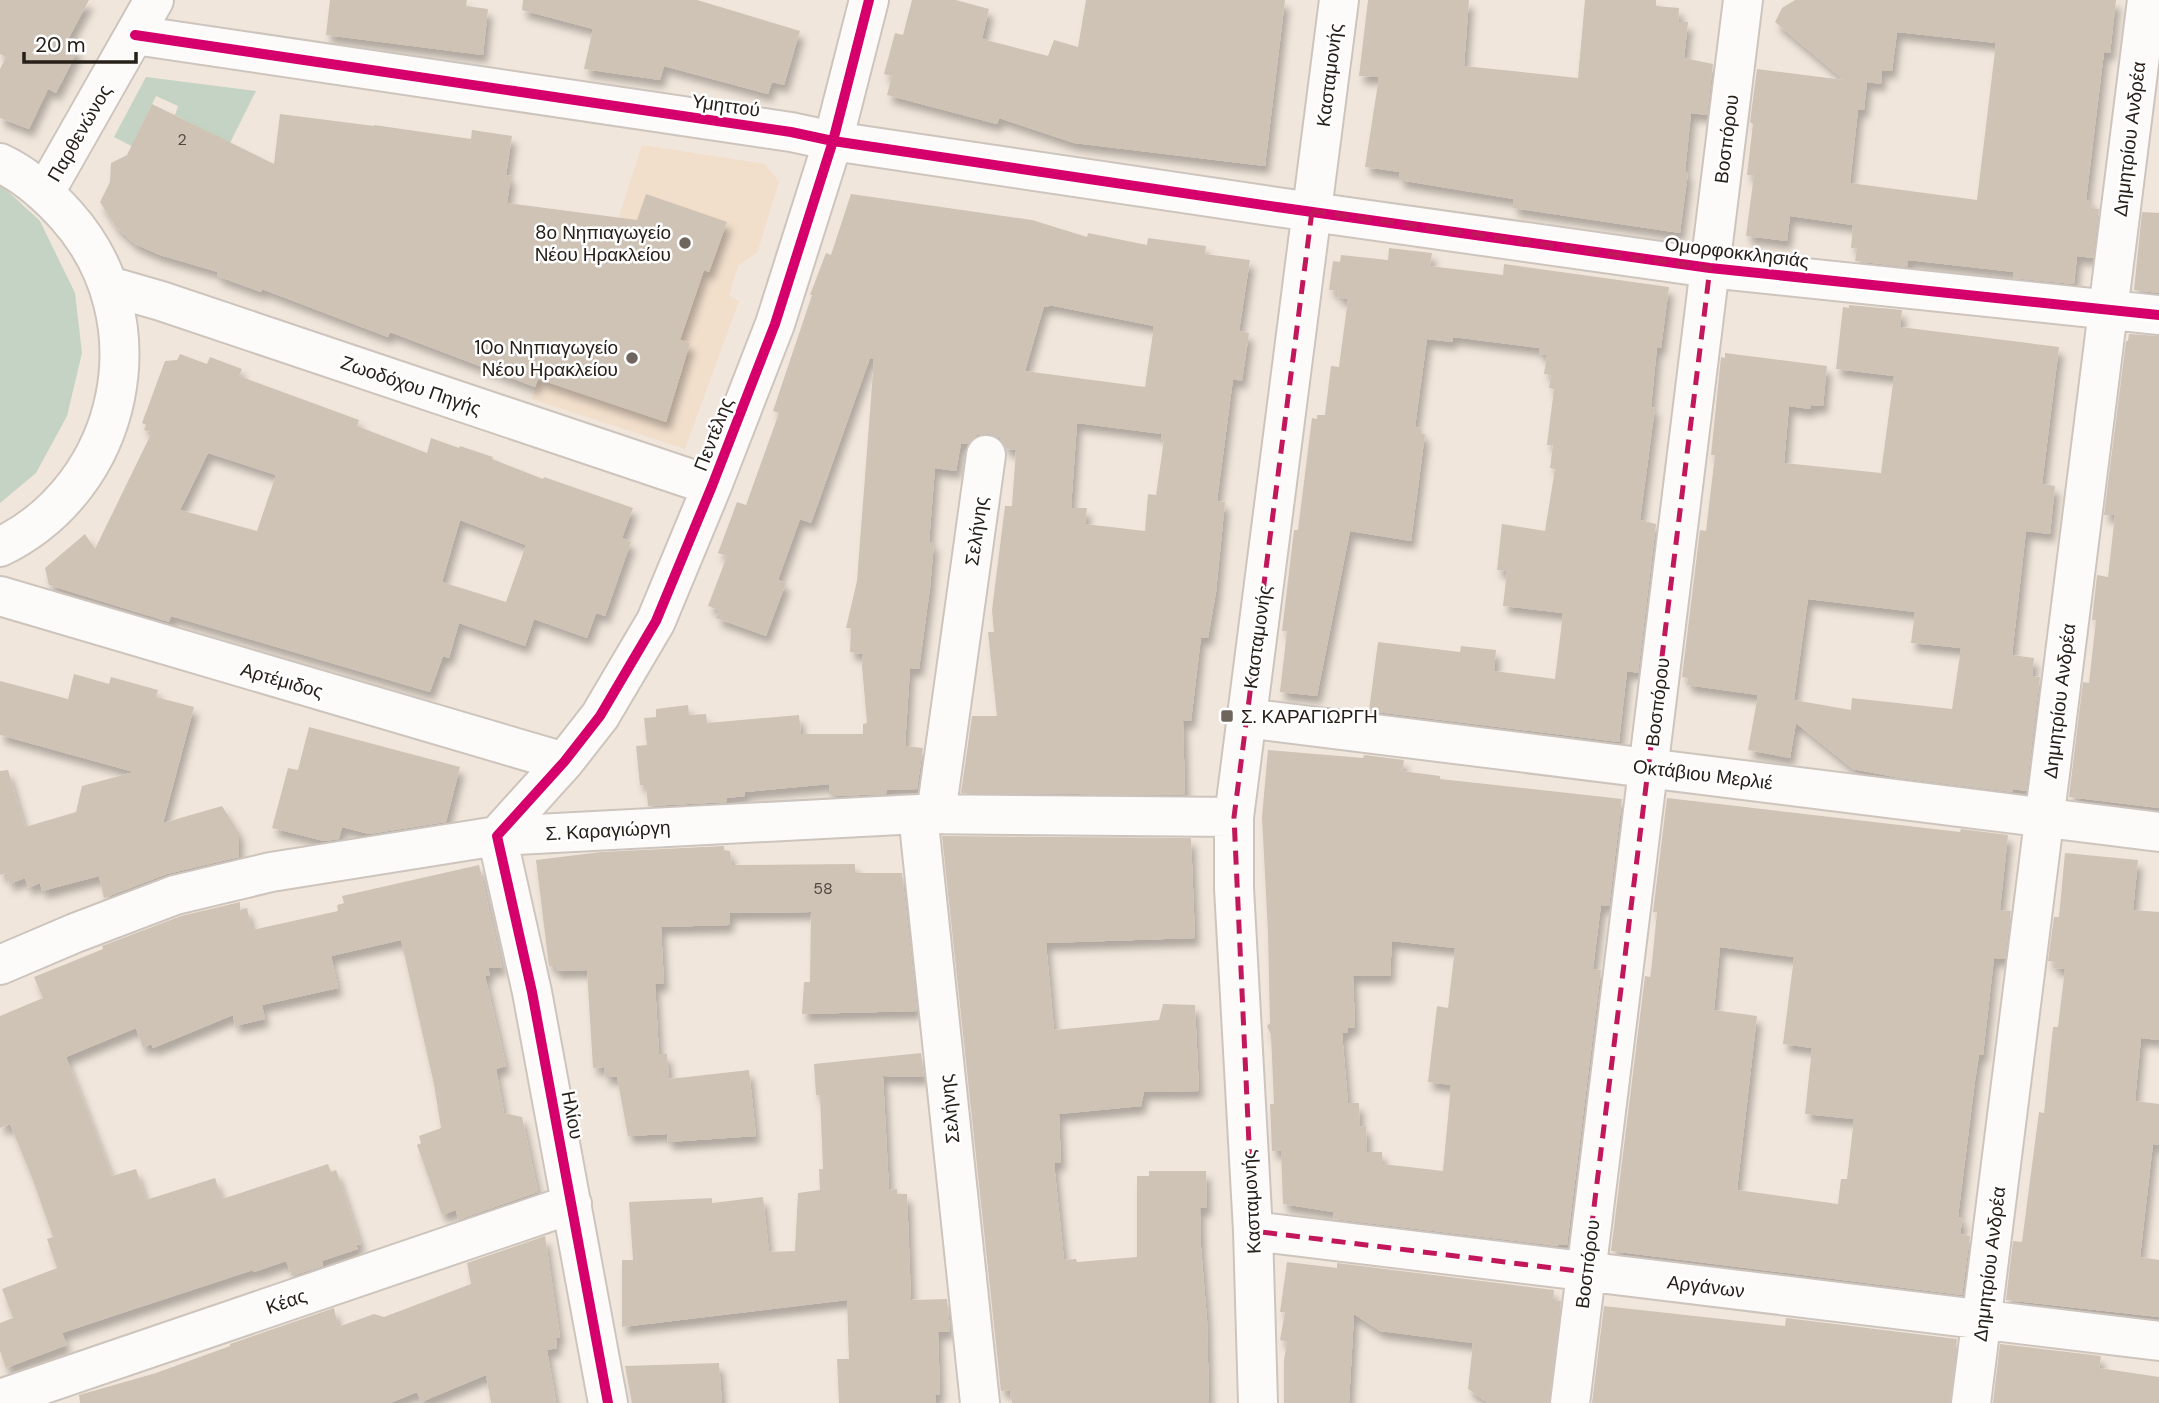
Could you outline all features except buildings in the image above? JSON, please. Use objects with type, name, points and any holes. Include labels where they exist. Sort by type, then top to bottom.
[{"type":"street","name":"Παρθενώνος","points":[[45,192],[154,0]]},
{"type":"street","name":"Πεντέλης","points":[[497,836],[564,762],[600,716],[656,621],[775,324],[833,141],[869,0]]},
{"type":"street","name":"Κασταμονής","points":[[1258,1403],[1253,1231],[1234,888],[1234,817],[1339,0]]},
{"type":"street","name":"Βοσπόρου","points":[[1570,1403],[1743,0]]},
{"type":"street","name":"Δημητρίου Ανδρέα","points":[[1971,1403],[2147,0]]},
{"type":"street","name":"Υμηττού","points":[[135,35],[1312,211]]},
{"type":"street","points":[[0,163],[45,192],[84,235],[109,286],[120,342],[116,398],[99,451],[67,498],[25,535],[0,547]]},
{"type":"street","name":"Ομορφοκκλησιάς","points":[[1312,211],[1710,268],[2159,315]]},
{"type":"street","name":"Ζωοδόχου Πηγής","points":[[109,286],[161,301],[712,486]]},
{"type":"street","name":"Σελήνης","points":[[980,1403],[927,814],[986,455]]},
{"type":"street","name":"Αρτέμιδος","points":[[0,596],[564,762]]},
{"type":"street","name":"Οκτάβιου Μερλιέ","points":[[1246,718],[2159,832]]},
{"type":"street","name":"Σ. Καραγιώργη","points":[[0,965],[175,895],[271,872],[497,836],[927,814],[1234,817]]},
{"type":"street","name":"Ηλίου","points":[[497,836],[532,992],[608,1403]]},
{"type":"street","name":"Κέας","points":[[0,1399],[572,1204]]},
{"type":"street","name":"Αργάνων","points":[[1253,1231],[2159,1341]]},
{"type":"highlighted area","points":[[1312,211],[1710,268],[1586,1272],[1253,1231],[1234,817]]},
{"type":"shaded area","points":[[642,145],[765,164],[779,182],[757,253],[738,266],[729,296],[739,301],[685,449],[532,399],[567,296],[614,232]]},
{"type":"green space","points":[[146,77],[256,91],[230,143],[175,115],[178,106],[156,96],[136,137],[141,151],[114,137]]},
{"type":"green space","points":[[0,184],[40,221],[75,293],[82,353],[67,416],[36,473],[0,503]]},
{"type":"cycle path","points":[[608,1403],[532,992],[497,836],[564,762],[600,716],[656,621],[775,324],[833,141],[869,0]]},
{"type":"cycle path","points":[[135,35],[1277,207],[1710,268],[2159,315]]},
{"type":"place","name":"8ο Νηπιαγωγείο Νέου Ηρακλείου","points":[[685,243]]},
{"type":"place","name":"10ο Νηπιαγωγείο Νέου Ηρακλείου","points":[[632,358]]},
{"type":"place","name":"Σ. ΚΑΡΑΓΙΩΡΓΗ","points":[[1227,716]]}]
